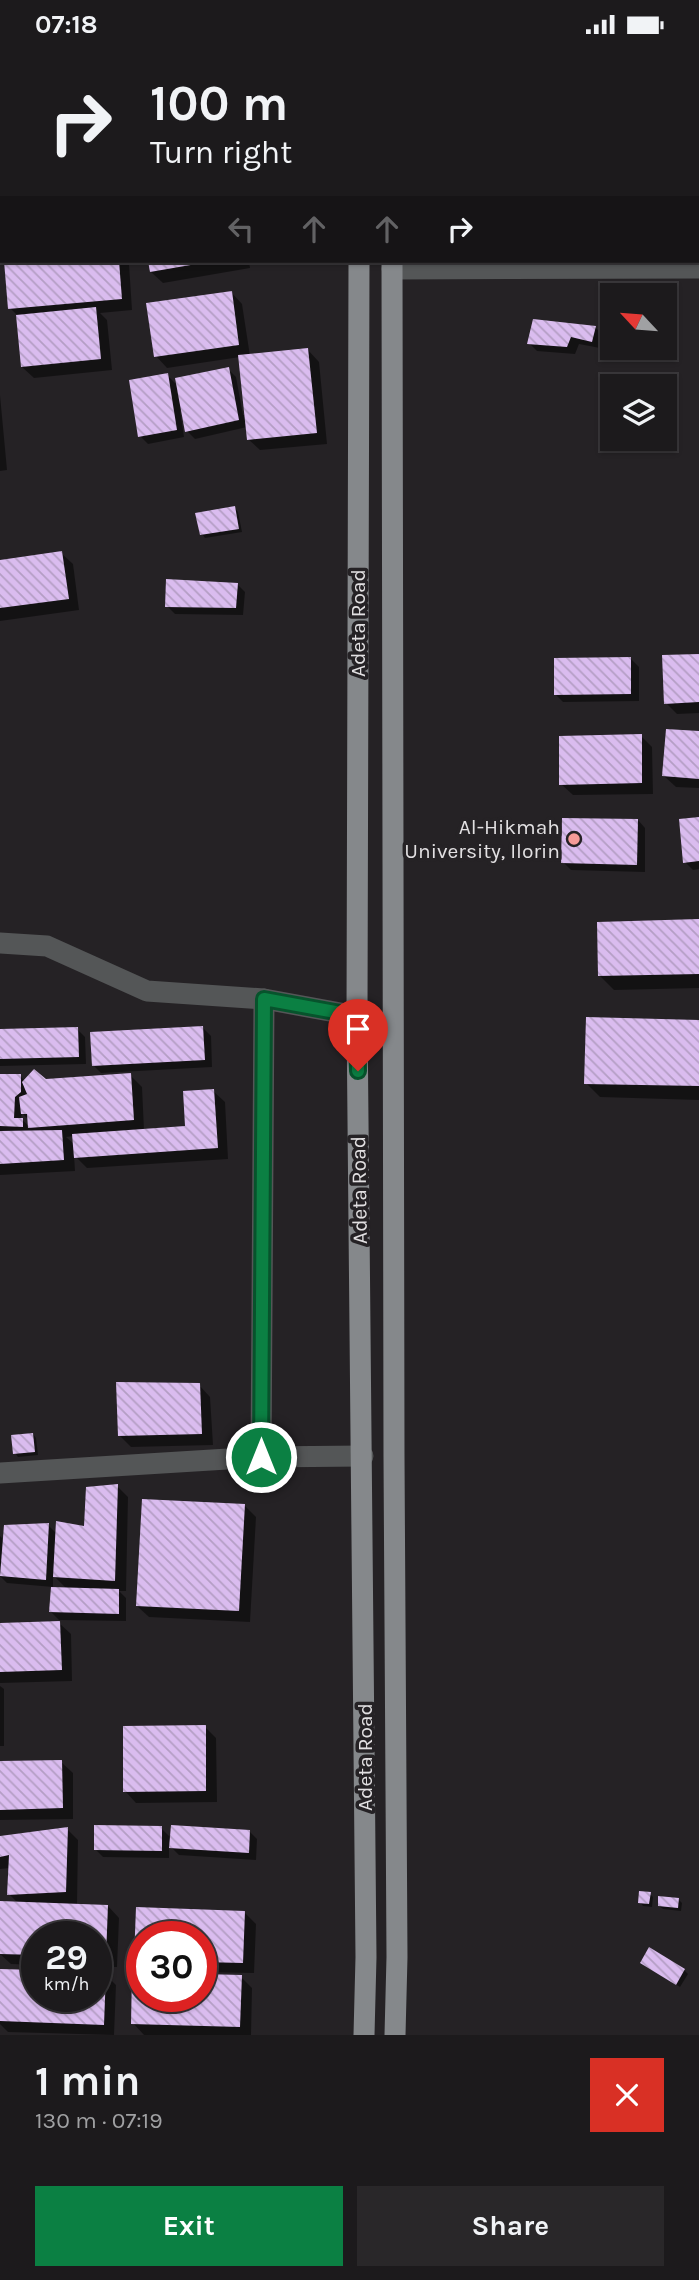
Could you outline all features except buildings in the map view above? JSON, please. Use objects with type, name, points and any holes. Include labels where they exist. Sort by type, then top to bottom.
[{"type":"main road","name":"Adeta Road","points":[[359,263],[357,1016],[363,1456],[366,1957],[364,2035]]},
{"type":"main road","name":"Adeta Road","points":[[392,265],[397,1943],[395,2035]]},
{"type":"street","points":[[392,265],[699,268]]},
{"type":"street","points":[[0,943],[47,946],[147,991],[264,999],[357,1016]]},
{"type":"street","points":[[261,1457],[264,999]]},
{"type":"street","points":[[0,1473],[261,1457],[363,1456]]},
{"type":"place","name":"Al-Hikmah University, Ilorin","points":[[574,839]]},
{"type":"route","points":[[261,1457],[264,999],[357,1016],[358,1071]]}]
